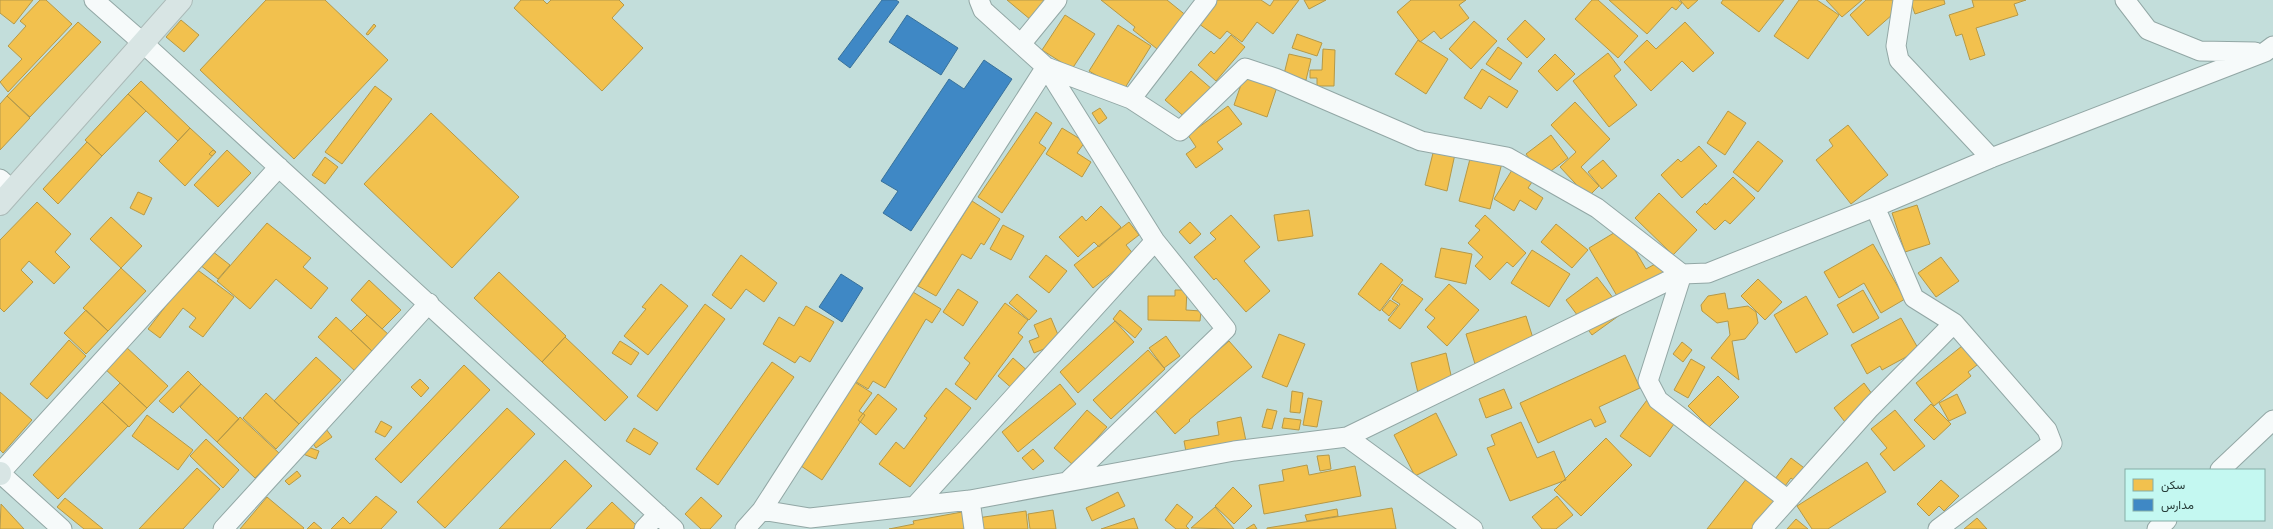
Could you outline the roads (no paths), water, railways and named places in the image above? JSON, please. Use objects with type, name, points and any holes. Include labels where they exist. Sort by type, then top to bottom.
[{"type":"main road","points":[[4,191],[143,43],[181,0]]},
{"type":"street","points":[[94,0],[429,303],[674,529]]},
{"type":"street","points":[[979,0],[983,10],[1046,67],[1155,241],[1226,330],[1067,482]]},
{"type":"street","points":[[1021,44],[1057,0]]},
{"type":"street","points":[[1131,99],[1207,0]]},
{"type":"street","points":[[1904,0],[1896,46],[1899,60],[1991,158]]},
{"type":"street","points":[[2126,0],[2148,30],[2200,51],[2269,49]]},
{"type":"street","points":[[762,510],[810,518],[970,500],[1234,451],[1347,438],[1682,274],[1708,272],[1875,207],[1991,158],[2269,49]]},
{"type":"street","points":[[1046,67],[1131,99],[1180,131],[1245,68],[1275,78],[1421,142],[1507,157],[1597,208],[1682,274]]},
{"type":"street","points":[[745,529],[762,510],[1046,67]]},
{"type":"street","points":[[62,529],[0,473],[280,168]]},
{"type":"street","points":[[1875,207],[1914,298],[1954,323],[2047,430],[2052,443],[1938,529]]},
{"type":"street","points":[[915,506],[1155,241]]},
{"type":"street","points":[[1682,274],[1648,381],[1658,400],[1788,500]]},
{"type":"street","points":[[223,529],[429,303]]},
{"type":"street","points":[[1762,529],[1870,408],[1954,323]]},
{"type":"street","points":[[2221,469],[2273,420]]},
{"type":"street","points":[[1347,438],[1473,529]]},
{"type":"street","points":[[970,500],[974,529]]},
{"type":"street","points":[[644,529],[658,514]]},
{"type":"street","points":[[810,518],[828,529]]},
{"type":"street","points":[[2157,529],[2166,521]]}]
